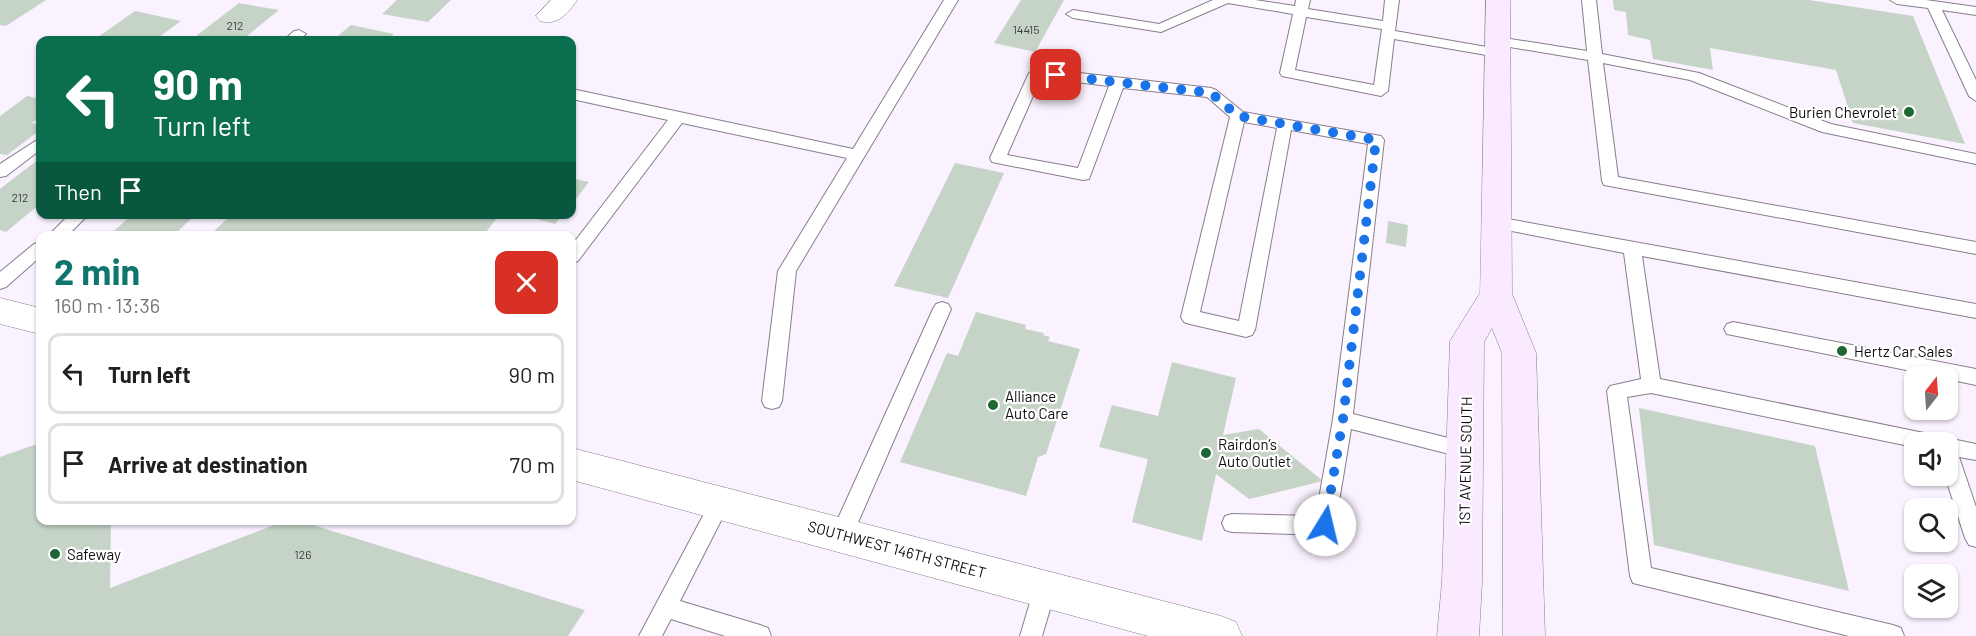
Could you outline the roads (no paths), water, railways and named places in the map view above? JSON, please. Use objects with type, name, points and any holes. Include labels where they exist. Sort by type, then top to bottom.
[{"type":"main road","points":[[1498,0],[1496,294],[1519,353],[1524,636]]},
{"type":"main road","name":"1ST AVENUE SOUTH","points":[[1458,636],[1462,582],[1467,342],[1496,294]]},
{"type":"street","points":[[0,311],[36,320]]},
{"type":"street","name":"SOUTHWEST 146TH STREET","points":[[576,465],[721,501],[1221,636]]},
{"type":"lane","points":[[772,401],[787,271],[951,0]]},
{"type":"lane","points":[[1073,15],[1161,28],[1224,0]]},
{"type":"lane","points":[[1230,0],[1302,6],[1389,30],[1498,47],[1595,57],[1694,76],[1827,128],[1976,159]]},
{"type":"lane","points":[[1302,6],[1287,74],[1381,91],[1392,0]]},
{"type":"lane","points":[[1589,0],[1610,182],[1976,248]]},
{"type":"lane","points":[[1897,0],[1976,11]]},
{"type":"lane","points":[[1933,5],[1971,74],[1976,96]]},
{"type":"lane","points":[[1118,82],[1083,175],[998,158],[1036,73],[1118,82],[1211,93],[1238,116],[1376,140],[1343,419],[1325,525],[1232,523]]},
{"type":"lane","points":[[576,95],[858,155]]},
{"type":"lane","points":[[1238,116],[1190,317],[1246,330],[1285,124]]},
{"type":"lane","points":[[576,252],[678,117]]},
{"type":"lane","points":[[0,172],[36,146]]},
{"type":"lane","points":[[62,231],[75,219]]},
{"type":"lane","points":[[1497,223],[1976,311]]},
{"type":"lane","points":[[1632,248],[1651,385]]},
{"type":"lane","points":[[0,282],[36,251]]},
{"type":"lane","points":[[842,534],[942,309]]},
{"type":"lane","points":[[1733,329],[1976,377]]},
{"type":"lane","points":[[1893,636],[1641,576],[1617,391],[1651,385],[1904,437]]},
{"type":"lane","points":[[1343,419],[1465,450]]},
{"type":"lane","points":[[1958,450],[1976,452]]},
{"type":"lane","points":[[1958,482],[1976,538]]},
{"type":"lane","points":[[650,636],[721,501]]},
{"type":"lane","points":[[1031,636],[1045,589]]},
{"type":"lane","points":[[665,607],[760,636]]},
{"type":"place","name":"Burien Chevrolet","points":[[1909,112]]},
{"type":"place","name":"Hertz Car Sales","points":[[1842,351]]},
{"type":"place","name":"Alliance Auto Care","points":[[993,405]]},
{"type":"place","name":"Rairdon’s Auto Outlet","points":[[1206,453]]},
{"type":"place","name":"Safeway","points":[[55,554]]}]
